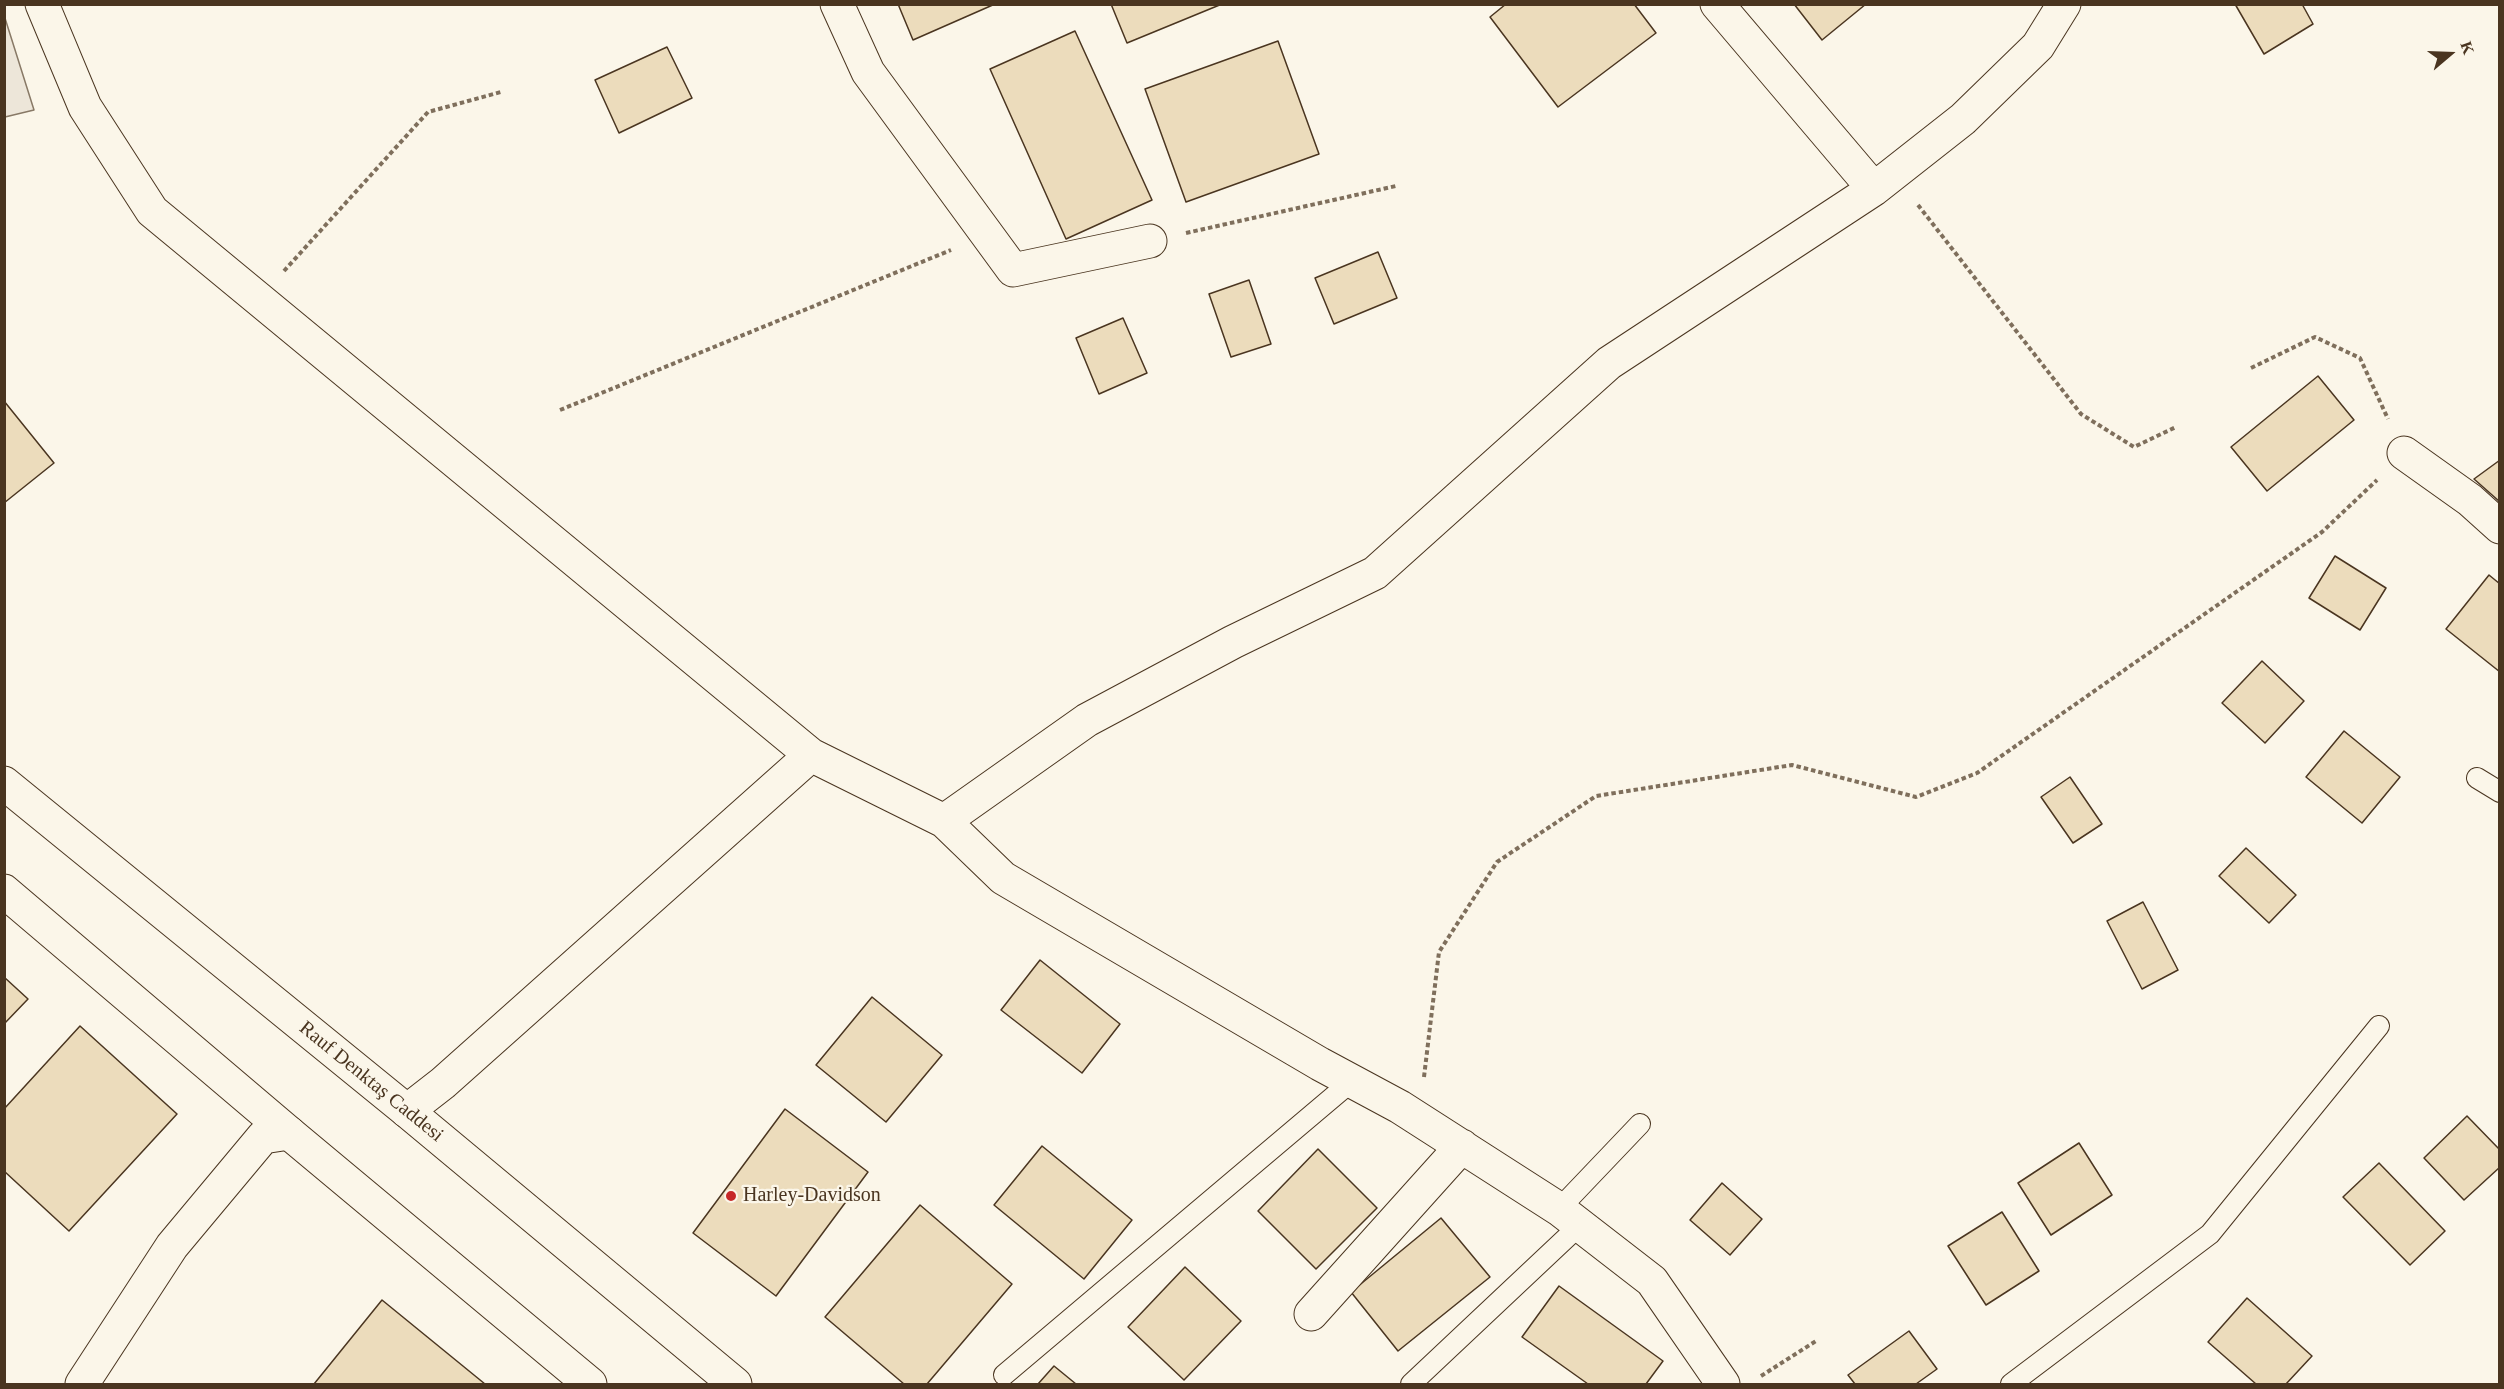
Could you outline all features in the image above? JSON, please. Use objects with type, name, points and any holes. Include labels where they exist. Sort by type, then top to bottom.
[{"type":"street","points":[[42,4],[85,107],[152,211],[811,755],[944,821],[1003,878],[1420,1119],[1569,1217],[1652,1281],[1723,1384]]},
{"type":"street","points":[[837,4],[868,72],[1013,270],[1150,241]]},
{"type":"street","points":[[1717,4],[1883,181]]},
{"type":"street","points":[[944,821],[1087,720],[1233,642],[1375,573],[1610,363],[1883,181],[1963,119],[2038,46],[2064,4]]},
{"type":"street","points":[[2404,453],[2469,500],[2499,527]]},
{"type":"street","points":[[407,1111],[443,1083],[811,755]]},
{"type":"street","name":"Rauf Denktaş Caddesi","points":[[4,783],[407,1111],[735,1384]]},
{"type":"street","points":[[4,891],[590,1384]]},
{"type":"street","points":[[82,1384],[172,1246],[262,1137],[289,1133]]},
{"type":"street","points":[[1311,1314],[1462,1146]]},
{"type":"lane","points":[[2477,778],[2499,792]]},
{"type":"lane","points":[[2011,1384],[2210,1234],[2379,1026]]},
{"type":"lane","points":[[1004,1375],[1352,1081]]},
{"type":"lane","points":[[1411,1384],[1569,1217],[1640,1125]]},
{"type":"path","points":[[259,298],[428,112],[501,92]]},
{"type":"path","points":[[1883,181],[2081,414],[2134,447],[2176,427]]},
{"type":"path","points":[[1150,241],[1396,186]]},
{"type":"path","points":[[560,410],[987,235]]},
{"type":"path","points":[[1420,1119],[1439,952],[1497,862],[1596,796],[1792,765],[1916,797],[1977,773],[2322,532],[2404,453],[2360,358],[2315,337],[2251,368]]},
{"type":"path","points":[[1757,1378],[1816,1341]]},
{"type":"shaded area","points":[[4,15],[34,110],[5,117],[4,117]]},
{"type":"building","points":[[898,4],[995,4],[913,40]]},
{"type":"building","points":[[1111,4],[1222,4],[1127,43]]},
{"type":"building","points":[[1506,4],[1634,4],[1656,33],[1558,107],[1490,17]]},
{"type":"building","points":[[1794,4],[1866,4],[1822,40]]},
{"type":"building","points":[[2235,4],[2302,4],[2313,24],[2264,54]]},
{"type":"building","points":[[1075,31],[1152,200],[1066,239],[990,69]]},
{"type":"building","points":[[1278,41],[1319,154],[1186,202],[1145,89]]},
{"type":"building","points":[[667,47],[692,98],[619,133],[595,80]]},
{"type":"building","points":[[1378,252],[1397,298],[1334,324],[1315,278]]},
{"type":"building","points":[[1249,280],[1271,344],[1231,357],[1209,294]]},
{"type":"building","points":[[1123,318],[1147,373],[1099,394],[1076,338]]},
{"type":"building","points":[[2318,376],[2354,420],[2267,491],[2231,447]]},
{"type":"building","points":[[4,401],[54,463],[4,503]]},
{"type":"building","points":[[2500,460],[2500,502],[2474,479]]},
{"type":"building","points":[[2335,556],[2386,588],[2360,630],[2309,598]]},
{"type":"building","points":[[2489,575],[2500,584],[2500,672],[2446,629]]},
{"type":"building","points":[[2262,661],[2304,701],[2265,743],[2222,703]]},
{"type":"building","points":[[2344,731],[2400,777],[2362,823],[2306,777]]},
{"type":"building","points":[[2070,777],[2102,824],[2073,843],[2041,797]]},
{"type":"building","points":[[2246,848],[2296,895],[2269,923],[2219,876]]},
{"type":"building","points":[[2143,902],[2178,970],[2142,989],[2107,921]]},
{"type":"building","points":[[1040,960],[1120,1024],[1082,1073],[1001,1010]]},
{"type":"building","points":[[4,977],[28,999],[4,1024]]},
{"type":"building","points":[[872,997],[942,1055],[886,1122],[816,1065]]},
{"type":"building","points":[[80,1026],[177,1114],[69,1231],[4,1171],[4,1109]]},
{"type":"building","points":[[785,1109],[868,1172],[776,1296],[693,1233]]},
{"type":"building","points":[[2467,1116],[2500,1150],[2500,1167],[2464,1200],[2424,1158]]},
{"type":"building","points":[[2079,1143],[2112,1195],[2051,1235],[2018,1183]]},
{"type":"building","points":[[1042,1146],[1132,1220],[1084,1279],[994,1205]]},
{"type":"building","points":[[1318,1149],[1377,1208],[1316,1269],[1258,1211]]},
{"type":"building","points":[[2379,1163],[2445,1231],[2410,1265],[2343,1197]]},
{"type":"building","points":[[1722,1183],[1762,1219],[1730,1255],[1690,1220]]},
{"type":"building","points":[[920,1205],[1012,1284],[927,1384],[904,1384],[825,1317]]},
{"type":"building","points":[[2002,1212],[2039,1271],[1986,1305],[1948,1246]]},
{"type":"building","points":[[1441,1218],[1490,1277],[1398,1351],[1351,1292]]},
{"type":"building","points":[[1185,1267],[1241,1321],[1184,1380],[1128,1327]]},
{"type":"building","points":[[1559,1286],[1663,1361],[1646,1384],[1588,1384],[1522,1337]]},
{"type":"building","points":[[2247,1298],[2312,1356],[2286,1384],[2256,1384],[2208,1342]]},
{"type":"building","points":[[382,1300],[485,1384],[314,1384]]},
{"type":"building","points":[[1909,1331],[1937,1369],[1916,1384],[1855,1384],[1848,1375]]},
{"type":"building","points":[[1054,1366],[1076,1384],[1038,1384]]},
{"type":"place","name":"Harley-Davidson","points":[[731,1196]]}]
